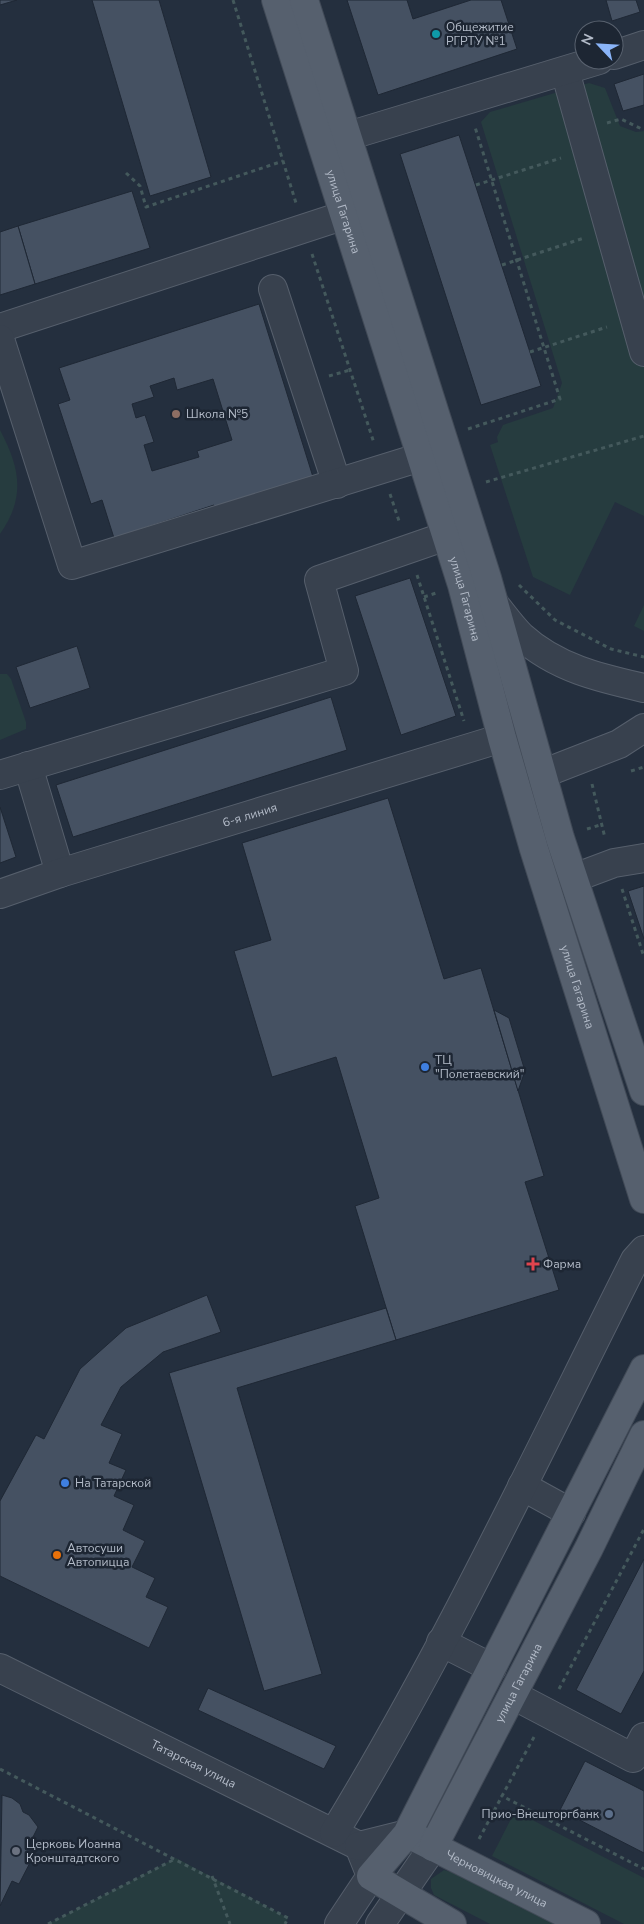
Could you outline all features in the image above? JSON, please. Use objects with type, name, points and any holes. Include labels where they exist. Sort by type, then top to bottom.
[{"type":"main road","name":"улица Гагарина","points":[[276,0],[462,585],[502,738],[534,849],[644,1199]]},
{"type":"main road","name":"улица Гагарина","points":[[304,0],[496,606],[542,774],[574,878],[644,1091]]},
{"type":"main road","points":[[502,738],[542,774],[534,849]]},
{"type":"main road","points":[[452,1924],[400,1895],[371,1876],[407,1834],[644,1369]]},
{"type":"main road","name":"улица Гагарина","points":[[433,1847],[589,1548],[644,1436]]},
{"type":"main road","name":"Черновицкая улица","points":[[407,1834],[586,1924]]},
{"type":"street","points":[[624,52],[644,45]]},
{"type":"street","points":[[348,136],[574,69]]},
{"type":"street","points":[[565,72],[644,352]]},
{"type":"street","points":[[0,328],[345,215]]},
{"type":"street","points":[[273,289],[337,484]]},
{"type":"street","points":[[0,339],[72,565],[421,457]]},
{"type":"street","points":[[0,775],[344,671],[319,580],[446,536]]},
{"type":"street","points":[[496,606],[521,636],[552,657],[585,674],[644,688]]},
{"type":"street","points":[[542,774],[619,744],[644,728]]},
{"type":"street","name":"6-я линия","points":[[0,894],[60,873],[502,738]]},
{"type":"street","points":[[28,766],[60,873]]},
{"type":"street","points":[[574,878],[614,863],[644,858]]},
{"type":"street","points":[[334,1833],[382,1755],[522,1486],[635,1260],[644,1250]]},
{"type":"street","points":[[522,1486],[571,1513]]},
{"type":"street","points":[[441,1642],[492,1668]]},
{"type":"street","name":"Татарская улица","points":[[0,1668],[359,1846]]},
{"type":"street","points":[[513,1695],[640,1753]]},
{"type":"street","points":[[340,1924],[371,1876],[359,1846],[407,1834]]},
{"type":"street","name":"улица Гагарина","points":[[380,1924],[433,1847]]},
{"type":"path","points":[[233,0],[304,229],[473,748]]},
{"type":"path","points":[[467,100],[560,399],[468,430]]},
{"type":"path","points":[[476,185],[492,180],[584,140],[621,119],[644,130]]},
{"type":"path","points":[[126,173],[140,186],[146,207],[283,161]]},
{"type":"path","points":[[502,265],[609,229]]},
{"type":"path","points":[[530,352],[634,318]]},
{"type":"path","points":[[464,420],[470,438]]},
{"type":"path","points":[[484,483],[644,436]]},
{"type":"path","points":[[482,474],[487,492]]},
{"type":"path","points":[[517,583],[555,620],[611,649],[644,657]]},
{"type":"path","points":[[626,773],[644,767]]},
{"type":"path","points":[[600,781],[591,784],[600,825],[644,957]]},
{"type":"path","points":[[0,1769],[212,1876],[288,1918],[285,1924]]},
{"type":"path","points":[[48,1924],[176,1858]]},
{"type":"path","points":[[212,1876],[230,1924]]},
{"type":"green space","points":[[589,83],[605,88],[620,126],[636,132],[644,131],[644,516],[615,502],[570,595],[533,577],[490,445],[498,442],[497,437],[503,425],[553,408],[562,383],[481,122],[490,112]]},
{"type":"green space","points":[[0,430],[16,470],[17,495],[14,507],[0,534]]},
{"type":"green space","points":[[644,605],[644,631],[634,626]]},
{"type":"green space","points":[[0,674],[7,674],[11,679],[26,722],[26,729],[0,740]]},
{"type":"green space","points":[[515,1811],[644,1878],[644,1924],[624,1924],[492,1856]]},
{"type":"green space","points":[[176,1858],[288,1918],[285,1924],[48,1924]]},
{"type":"green space","points":[[444,1870],[556,1924],[490,1924],[434,1895],[431,1888],[431,1879]]},
{"type":"building","points":[[0,0],[17,0],[0,5]]},
{"type":"building","points":[[92,0],[159,0],[211,177],[150,196]]},
{"type":"building","name":"Общежитие РГРТУ №1","points":[[347,0],[407,0],[413,19],[471,0],[501,0],[517,49],[378,95]]},
{"type":"building","points":[[606,0],[636,0],[640,12],[612,20]]},
{"type":"building","points":[[644,74],[644,105],[623,111],[614,84]]},
{"type":"building","points":[[459,135],[541,386],[481,405],[400,154]]},
{"type":"building","points":[[132,191],[150,248],[35,284],[18,226]]},
{"type":"building","points":[[18,226],[35,284],[0,295],[0,232]]},
{"type":"building","points":[[259,304],[313,477],[215,508],[214,505],[114,538],[102,500],[91,504],[58,404],[70,400],[59,368]],"holes":[[[174,378],[177,390],[213,379],[232,440],[197,451],[199,457],[152,471],[144,445],[154,442],[145,415],[136,418],[132,404],[154,397],[150,386]]]},
{"type":"building","points":[[410,578],[456,716],[401,735],[355,596]]},
{"type":"building","points":[[77,646],[90,688],[30,708],[16,667]]},
{"type":"building","points":[[331,697],[347,750],[73,837],[56,785]]},
{"type":"building","name":"ТЦ \"Полетаевский\"","points":[[388,798],[444,979],[481,968],[544,1176],[525,1182],[559,1290],[396,1340],[355,1206],[379,1198],[336,1057],[272,1077],[234,951],[271,940],[242,843]]},
{"type":"building","points":[[0,807],[16,857],[0,863]]},
{"type":"building","points":[[644,886],[644,939],[628,891]]},
{"type":"building","points":[[494,1010],[509,1018],[525,1071],[518,1091]]},
{"type":"building","name":"На Татарской","points":[[207,1295],[221,1332],[163,1352],[121,1387],[101,1425],[122,1434],[109,1463],[126,1470],[114,1496],[134,1505],[123,1530],[145,1541],[132,1567],[155,1578],[146,1597],[168,1607],[149,1648],[0,1576],[0,1501],[36,1435],[44,1439],[80,1369],[126,1328]]},
{"type":"building","points":[[386,1308],[396,1340],[237,1388],[322,1674],[264,1691],[169,1373]]},
{"type":"building","points":[[644,1559],[644,1671],[621,1714],[576,1690]]},
{"type":"building","points":[[208,1688],[336,1746],[324,1769],[198,1710]]},
{"type":"building","points":[[585,1761],[644,1791],[644,1853],[560,1810]]},
{"type":"building","name":"Церковь Иоанна Кронштадтского","points":[[2,1795],[12,1798],[20,1804],[23,1812],[29,1815],[38,1827],[27,1849],[35,1853],[19,1884],[12,1881],[0,1906]]},
{"type":"place","name":"Общежитие РГРТУ №1","points":[[436,34]]},
{"type":"place","name":"Школа №5","points":[[176,414]]},
{"type":"place","name":"ТЦ \"Полетаевский\"","points":[[425,1067]]},
{"type":"place","name":"Фарма","points":[[533,1264]]},
{"type":"place","name":"На Татарской","points":[[65,1483]]},
{"type":"place","name":"Автосуши Автопицца","points":[[57,1555]]},
{"type":"place","name":"Прио-Внешторгбанк","points":[[609,1814]]},
{"type":"place","name":"Церковь Иоанна Кронштадтского","points":[[16,1851]]}]
